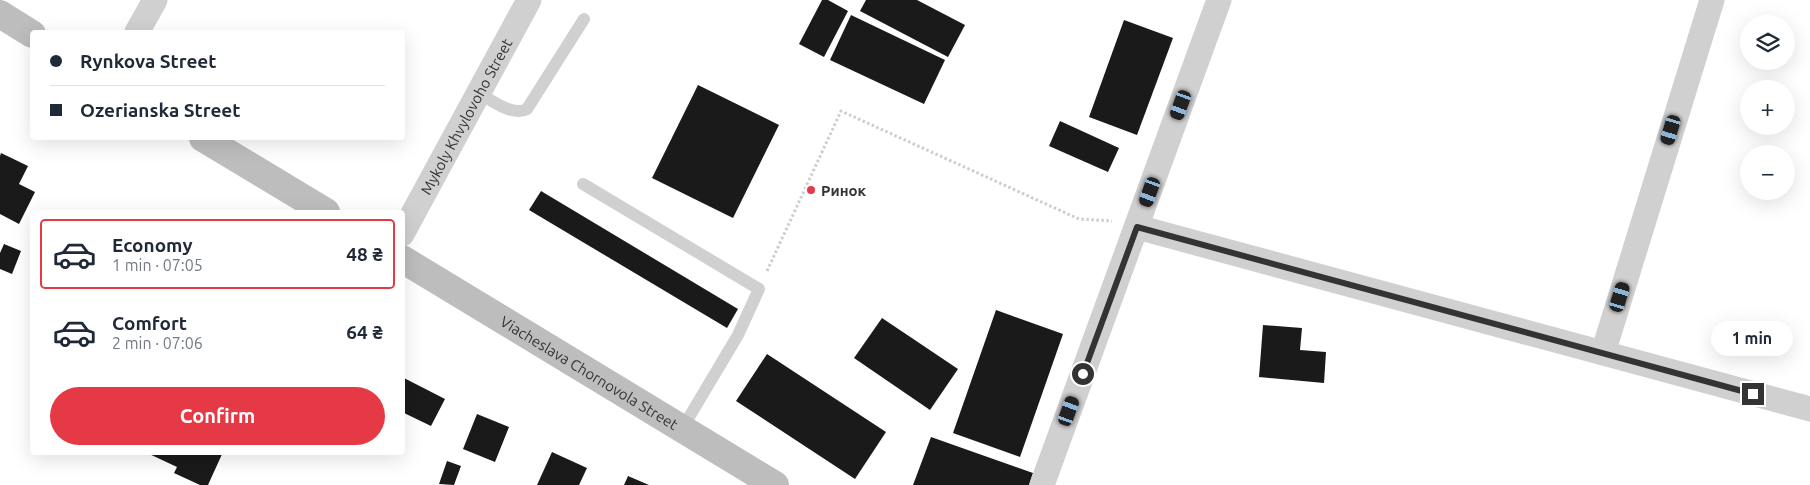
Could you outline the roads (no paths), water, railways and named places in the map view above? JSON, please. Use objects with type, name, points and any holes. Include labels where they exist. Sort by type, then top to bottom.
[{"type":"street","points":[[137,30],[155,0]]},
{"type":"street","name":"Mykoly Khvylovoho Street","points":[[405,229],[529,0]]},
{"type":"street","points":[[1042,485],[1219,0]]},
{"type":"street","points":[[1602,353],[1712,0]]},
{"type":"street","points":[[0,14],[30,33]]},
{"type":"street","points":[[206,140],[323,210]]},
{"type":"street","points":[[1137,227],[1810,409]]},
{"type":"street","name":"Viacheslava Chornovola Street","points":[[405,261],[775,485]]},
{"type":"lane","points":[[479,93],[512,111],[522,112],[526,109],[584,19]]},
{"type":"lane","points":[[584,184],[759,289],[738,335],[682,428]]},
{"type":"place","name":"Ринок","points":[[811,190]]}]
